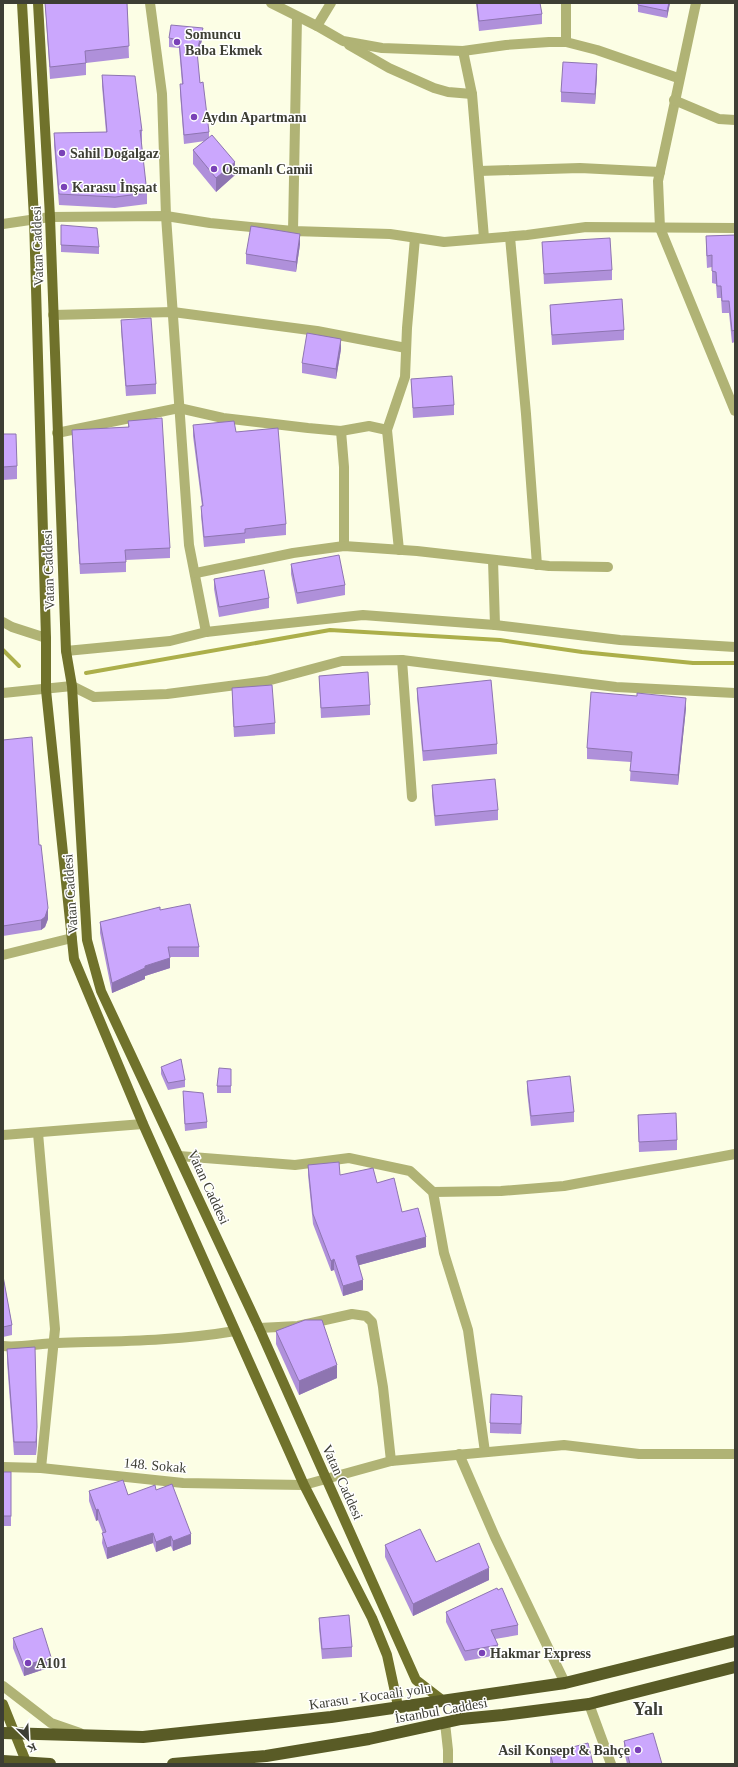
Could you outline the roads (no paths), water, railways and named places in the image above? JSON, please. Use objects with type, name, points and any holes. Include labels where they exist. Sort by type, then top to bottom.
[{"type":"highway","name":"Karasu - Kocaali yolu","points":[[9,1733],[84,1734],[143,1737],[279,1723],[565,1683],[735,1641]]},
{"type":"highway","name":"İstanbul Caddesi","points":[[173,1764],[266,1756],[369,1739],[461,1719],[503,1716],[588,1704],[735,1667]]},
{"type":"highway","points":[[3,1761],[27,1764],[50,1764]]},
{"type":"main road","name":"Vatan Caddesi","points":[[22,3],[34,218],[46,638],[46,690],[74,959],[143,1124],[304,1485],[372,1618],[387,1655],[398,1706]]},
{"type":"main road","name":"Vatan Caddesi","points":[[38,3],[50,217],[66,652],[72,686],[87,940],[101,991],[259,1328],[416,1680],[442,1700]]},
{"type":"main road","points":[[3,1704],[9,1733],[27,1764]]},
{"type":"street","points":[[150,3],[162,94],[166,216],[190,545],[206,632]]},
{"type":"street","points":[[271,3],[317,26],[389,68],[434,88],[448,92],[472,94]]},
{"type":"street","points":[[317,26],[331,3]]},
{"type":"street","points":[[566,3],[566,42]]},
{"type":"street","points":[[696,3],[678,78],[658,181],[660,228],[735,412]]},
{"type":"street","points":[[293,231],[298,17]]},
{"type":"street","points":[[343,42],[382,48],[463,51],[506,45],[566,42],[598,50],[678,78]]},
{"type":"street","points":[[463,51],[472,94],[484,238]]},
{"type":"street","points":[[674,100],[719,119],[735,120]]},
{"type":"street","points":[[479,172],[580,168],[660,172]]},
{"type":"street","points":[[3,224],[34,218],[50,217],[166,216],[210,223],[293,231],[390,234],[444,242],[586,227],[735,228]]},
{"type":"street","points":[[510,236],[526,414],[537,565]]},
{"type":"street","points":[[399,550],[387,430],[405,377],[415,238]]},
{"type":"street","points":[[53,315],[173,312],[317,331],[406,348]]},
{"type":"street","points":[[57,432],[179,408],[223,418],[308,428],[341,431],[369,426],[387,430]]},
{"type":"street","points":[[341,431],[344,467],[344,546]]},
{"type":"street","points":[[196,573],[293,553],[344,546],[399,550],[537,565],[608,567]]},
{"type":"street","points":[[494,560],[495,625]]},
{"type":"street","points":[[66,652],[170,641],[206,632],[363,615],[495,625],[620,640],[735,647]]},
{"type":"street","points":[[3,622],[12,627],[46,638]]},
{"type":"street","points":[[3,693],[46,690],[72,686],[94,697],[167,694],[267,681],[342,661],[402,660],[616,687],[735,693]]},
{"type":"street","points":[[402,660],[412,797]]},
{"type":"street","points":[[3,955],[72,938]]},
{"type":"street","points":[[3,1135],[143,1124]]},
{"type":"street","points":[[38,1133],[55,1329],[41,1468]]},
{"type":"street","points":[[433,1192],[501,1191],[564,1186],[735,1154]]},
{"type":"street","points":[[179,1156],[295,1165],[349,1158],[410,1171],[433,1192],[444,1253],[468,1330],[485,1452]]},
{"type":"street","points":[[259,1328],[298,1326],[352,1314],[366,1316],[372,1322],[383,1387],[391,1461]]},
{"type":"street","points":[[3,1346],[11,1347],[54,1343],[162,1340],[206,1336],[235,1331]]},
{"type":"street","name":"148. Sokak","points":[[3,1467],[41,1468],[183,1483],[304,1485],[391,1461],[564,1446],[639,1454],[735,1454]]},
{"type":"street","points":[[459,1454],[495,1537],[565,1683]]},
{"type":"street","points":[[3,1686],[51,1724],[84,1734]]},
{"type":"street","points":[[588,1704],[611,1764]]},
{"type":"street","points":[[445,1723],[448,1764]]},
{"type":"waterway","points":[[86,673],[330,630],[500,640],[582,652],[693,663],[735,663]]},
{"type":"waterway","points":[[3,650],[19,666]]},
{"type":"place","name":"Somuncu Baba Ekmek","points":[[177,42]]},
{"type":"place","name":"Aydın Apartmanı","points":[[194,117]]},
{"type":"place","name":"Sahil Doğalgaz","points":[[62,153]]},
{"type":"place","name":"Osmanlı Camii","points":[[214,169]]},
{"type":"place","name":"Karasu İnşaat","points":[[64,187]]},
{"type":"place","name":"Hakmar Express","points":[[482,1653]]},
{"type":"place","name":"A101","points":[[28,1663]]},
{"type":"place","name":"Asil Konsept & Bahçe","points":[[638,1750]]},
{"type":"district","name":"Yalı","points":[[648,1709]]}]
